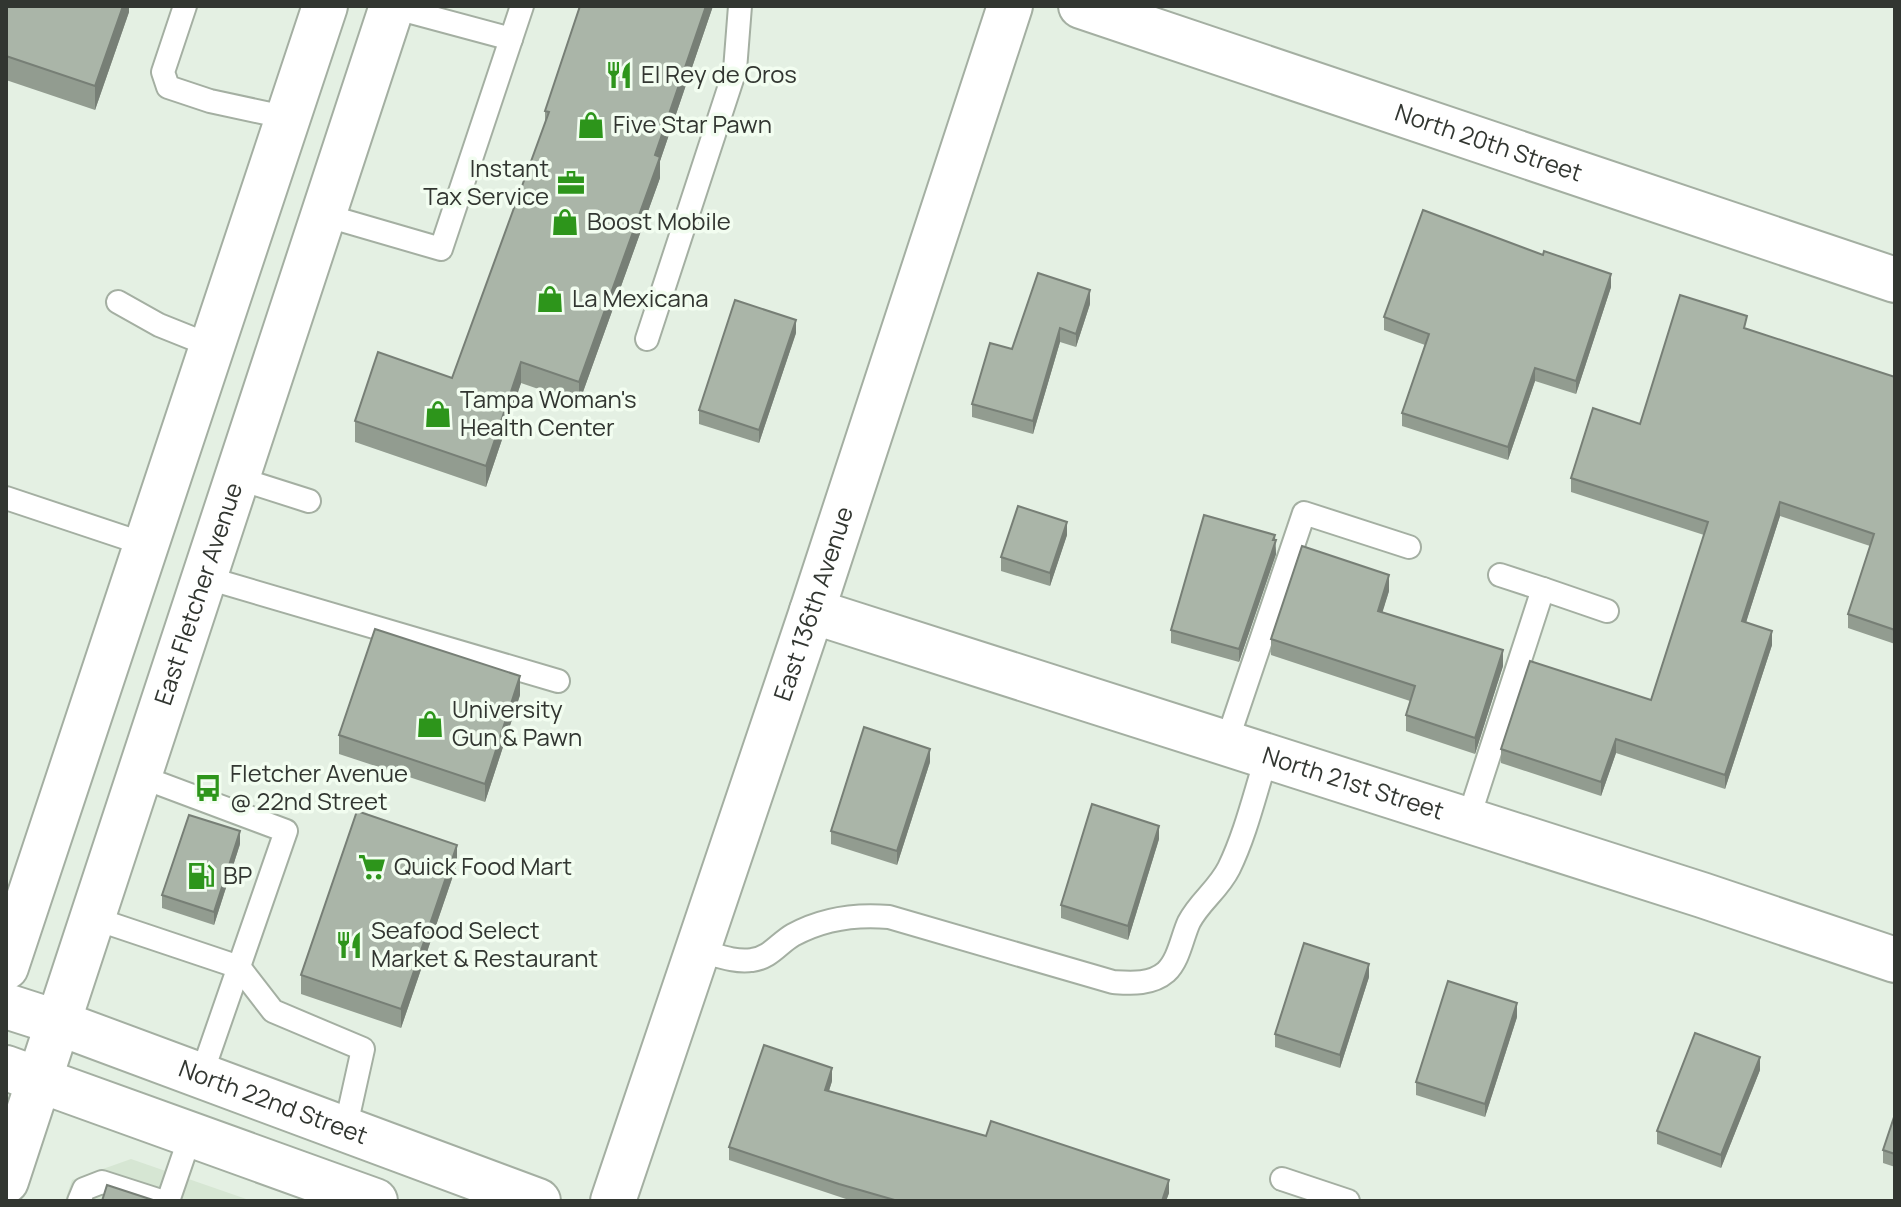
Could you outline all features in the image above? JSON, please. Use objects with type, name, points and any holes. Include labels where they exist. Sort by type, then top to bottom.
[{"type":"street","points":[[6,967],[325,6]]},
{"type":"street","name":"East Fletcher Avenue","points":[[6,1181],[24,1073],[59,1023],[392,6]]},
{"type":"street","name":"East 136th Avenue","points":[[613,1201],[812,611],[1010,6]]},
{"type":"street","name":"North 20th Street","points":[[1081,6],[1895,280]]},
{"type":"street","name":"North 21st Street","points":[[812,611],[1895,960]]},
{"type":"street","name":"North 22nd Street","points":[[6,1006],[538,1201]]},
{"type":"street","points":[[24,1073],[191,1134],[301,1188],[375,1201]]},
{"type":"lane","points":[[185,6],[163,72],[168,87],[210,101],[289,118]]},
{"type":"lane","points":[[392,6],[511,39]]},
{"type":"lane","points":[[324,215],[441,249],[522,6]]},
{"type":"lane","points":[[647,339],[735,70],[740,6]]},
{"type":"lane","points":[[118,302],[159,325],[214,347]]},
{"type":"lane","points":[[237,478],[309,501]]},
{"type":"lane","points":[[6,498],[147,545]]},
{"type":"lane","points":[[697,950],[737,960],[752,960],[769,955],[792,935],[828,919],[860,914],[889,917],[1113,982],[1135,984],[1154,979],[1167,971],[1199,906],[1217,889],[1230,866],[1246,750],[1304,513],[1409,547]]},
{"type":"lane","points":[[1500,575],[1607,611]]},
{"type":"lane","points":[[204,577],[558,681]]},
{"type":"lane","points":[[1468,820],[1543,589]]},
{"type":"lane","points":[[139,776],[286,831],[201,1076]]},
{"type":"lane","points":[[93,918],[239,967],[273,1011],[363,1049],[345,1130]]},
{"type":"lane","points":[[168,1201],[191,1134]]},
{"type":"lane","points":[[1282,1179],[1348,1201]]},
{"type":"lane","points":[[79,1201],[84,1189],[102,1182],[161,1201]]},
{"type":"shaded area","points":[[131,1159],[252,1201],[65,1201],[72,1180]]},
{"type":"building","points":[[6,6],[123,6],[95,86],[6,56]]},
{"type":"building","points":[[580,6],[706,6],[655,155],[660,157],[579,382],[521,362],[486,466],[355,421],[378,352],[452,378],[549,112],[545,111]]},
{"type":"building","points":[[1423,210],[1543,255],[1544,251],[1611,274],[1576,381],[1535,368],[1508,447],[1402,413],[1429,334],[1384,317]]},
{"type":"building","points":[[1038,273],[1090,290],[1076,334],[1060,328],[1033,421],[972,404],[990,343],[1012,349]]},
{"type":"building","points":[[1680,295],[1747,316],[1744,328],[1895,377],[1895,630],[1848,614],[1874,534],[1780,502],[1742,621],[1772,631],[1725,775],[1616,739],[1601,782],[1501,749],[1530,661],[1651,700],[1708,522],[1571,478],[1593,408],[1640,424]]},
{"type":"building","points":[[735,300],[796,320],[759,430],[699,410]]},
{"type":"building","points":[[1018,506],[1067,522],[1050,573],[1001,557]]},
{"type":"building","points":[[1204,515],[1275,535],[1273,540],[1276,540],[1239,649],[1171,630]]},
{"type":"building","points":[[1302,546],[1389,575],[1378,611],[1503,650],[1475,738],[1406,715],[1415,686],[1271,639]]},
{"type":"building","name":"University Gun & Pawn","points":[[375,629],[520,676],[485,784],[339,735]]},
{"type":"building","points":[[864,727],[930,749],[897,851],[831,831]]},
{"type":"building","points":[[1092,804],[1159,826],[1128,926],[1061,905]]},
{"type":"building","points":[[357,811],[457,845],[401,1009],[301,975]]},
{"type":"building","name":"BP","points":[[189,815],[240,831],[214,912],[162,895]]},
{"type":"building","points":[[1304,943],[1369,964],[1340,1055],[1275,1034]]},
{"type":"building","points":[[1448,981],[1517,1003],[1485,1104],[1416,1082]]},
{"type":"building","points":[[1695,1033],[1760,1057],[1721,1155],[1657,1131]]},
{"type":"building","points":[[764,1045],[832,1068],[825,1090],[986,1136],[991,1121],[1169,1180],[1162,1201],[898,1201],[729,1147]]},
{"type":"building","points":[[1895,1114],[1895,1154],[1883,1150]]},
{"type":"building","points":[[107,1185],[156,1201],[102,1201]]},
{"type":"place","name":"El Rey de Oros","points":[[619,75]]},
{"type":"place","name":"Five Star Pawn","points":[[591,125]]},
{"type":"place","name":"Instant Tax Service","points":[[571,183]]},
{"type":"place","name":"Boost Mobile","points":[[565,222]]},
{"type":"place","name":"La Mexicana","points":[[550,299]]},
{"type":"place","name":"Tampa Woman's Health Center","points":[[438,414]]},
{"type":"place","name":"University Gun & Pawn","points":[[430,724]]},
{"type":"place","name":"Fletcher Avenue @ 22nd Street","points":[[208,788]]},
{"type":"place","name":"Quick Food Mart","points":[[372,867]]},
{"type":"place","name":"BP","points":[[201,876]]},
{"type":"place","name":"Seafood Select Market & Restaurant","points":[[349,945]]}]
